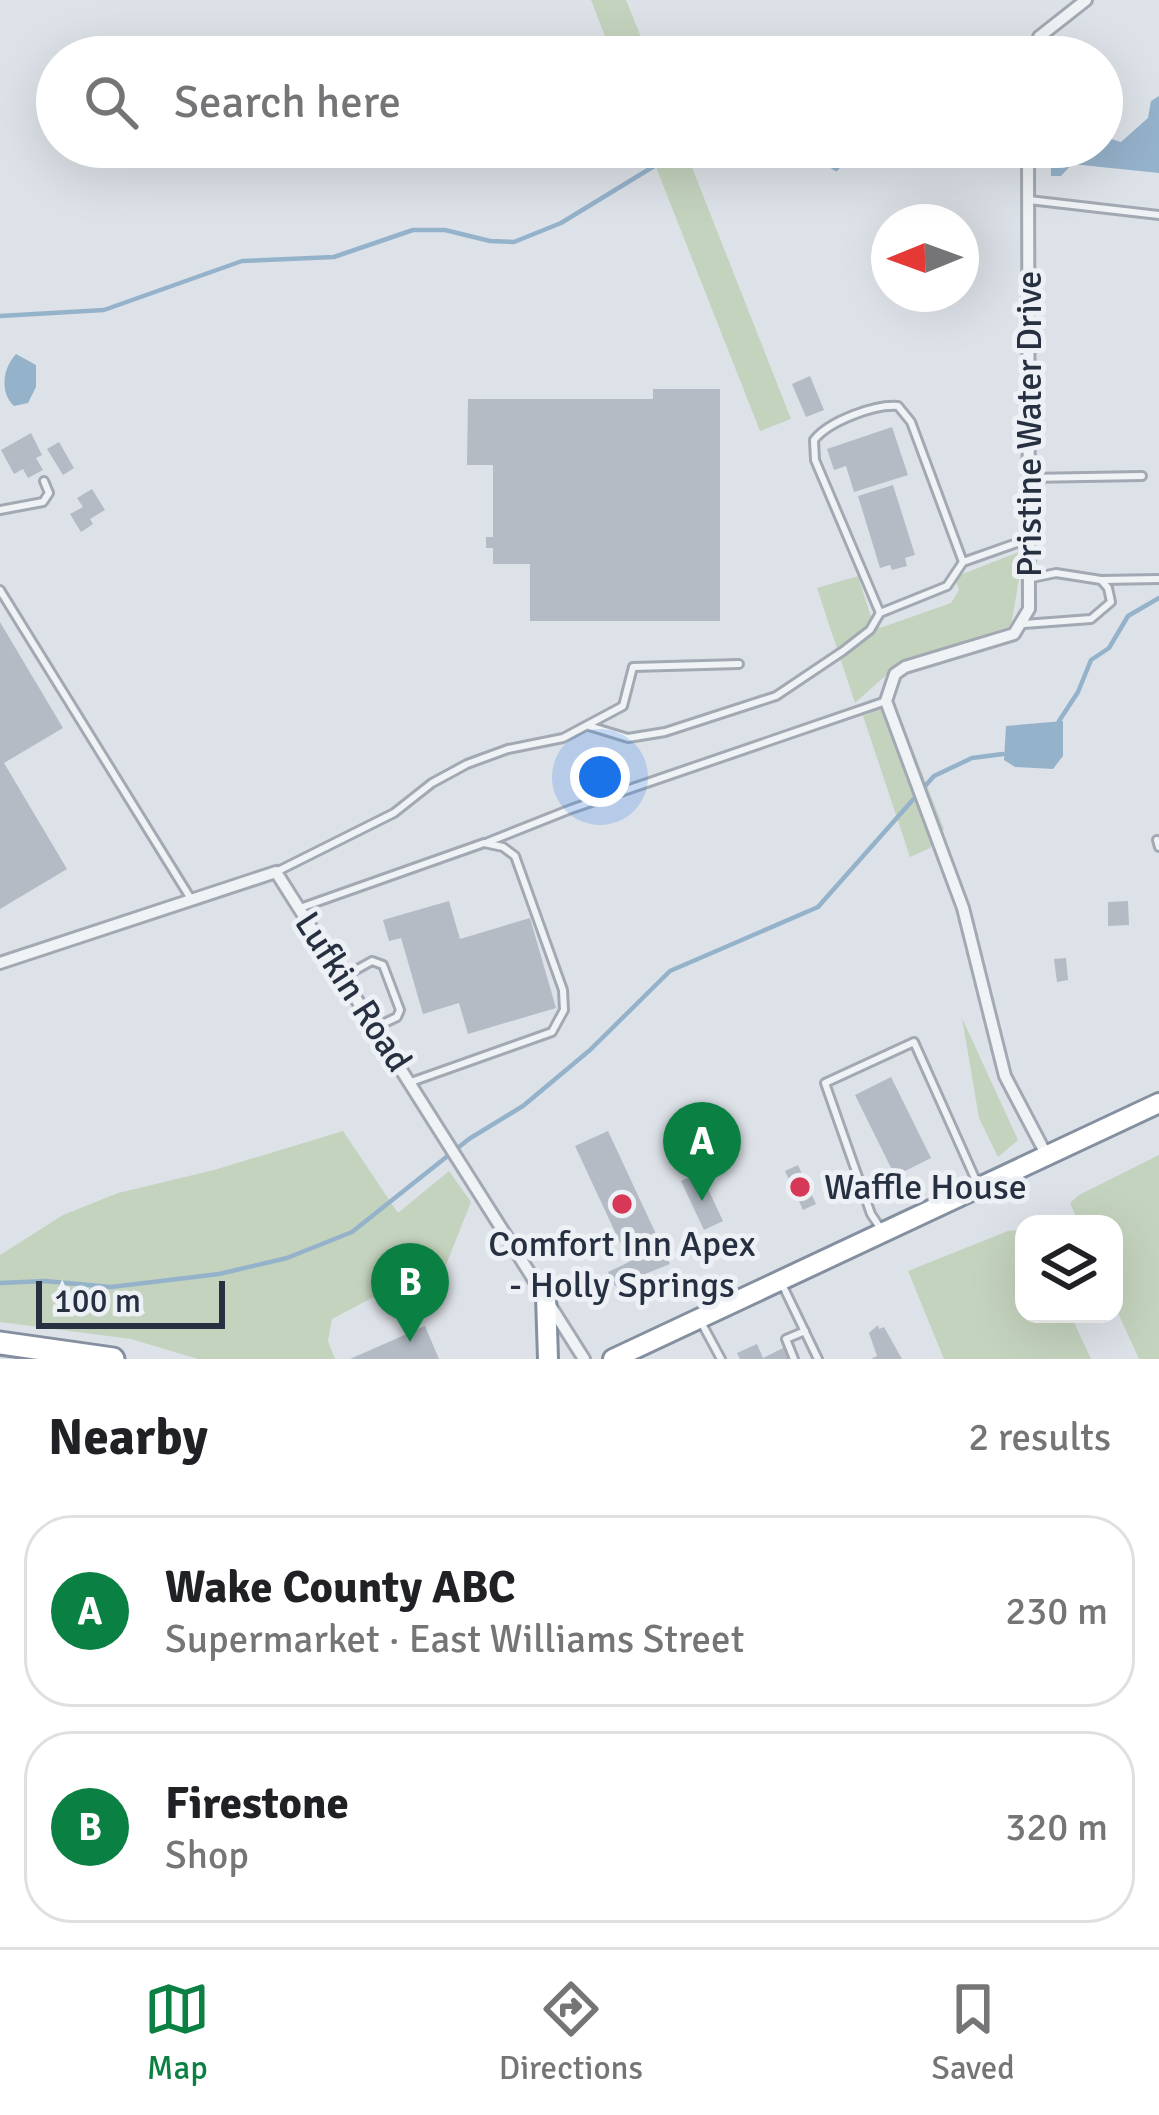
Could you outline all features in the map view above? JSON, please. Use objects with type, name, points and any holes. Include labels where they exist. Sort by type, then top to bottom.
[{"type":"highway","points":[[613,1359],[1159,1103]]},
{"type":"highway","points":[[546,1296],[548,1359]]},
{"type":"highway","points":[[0,1343],[113,1359]]},
{"type":"street","points":[[1040,36],[1085,0]]},
{"type":"street","name":"Pristine Water Drive","points":[[886,701],[896,674],[905,667],[1015,634],[1029,609],[1029,168]]},
{"type":"street","points":[[886,701],[963,908],[1005,1076],[1047,1156]]},
{"type":"street","name":"Lufkin Road","points":[[0,963],[276,872],[584,1359]]},
{"type":"lane","points":[[1030,196],[1159,215]]},
{"type":"lane","points":[[880,613],[815,460],[814,440],[822,430],[886,405],[898,406],[911,422],[962,562]]},
{"type":"lane","points":[[1029,478],[1142,476]]},
{"type":"lane","points":[[0,510],[43,502],[49,493],[44,481]]},
{"type":"lane","points":[[589,726],[628,738],[665,732],[763,701],[843,651],[870,629],[880,613],[947,586],[962,562],[1029,538]]},
{"type":"lane","points":[[1029,578],[1056,573],[1101,580],[1159,579]]},
{"type":"lane","points":[[1020,625],[1090,620],[1111,602],[1101,580]]},
{"type":"lane","points":[[0,590],[190,899]]},
{"type":"lane","points":[[276,872],[394,813],[466,764],[589,726],[623,706],[633,667],[739,664]]},
{"type":"lane","points":[[299,908],[571,808],[886,701]]},
{"type":"lane","points":[[411,1082],[552,1032],[564,1010],[563,990],[514,856],[503,847],[484,843]]},
{"type":"lane","points":[[343,976],[372,962],[383,965],[400,1010],[397,1017],[376,1027]]},
{"type":"lane","points":[[883,1232],[872,1214],[824,1083],[914,1042],[980,1187]]},
{"type":"lane","points":[[780,1281],[818,1359]]},
{"type":"lane","points":[[700,1318],[721,1359]]},
{"type":"lane","points":[[794,1359],[786,1340],[805,1331]]},
{"type":"green space","points":[[591,0],[626,0],[641,36],[605,36]]},
{"type":"green space","points":[[656,168],[692,168],[791,419],[760,431]]},
{"type":"green space","points":[[1024,550],[1011,626],[903,660],[855,703],[817,588],[858,576],[870,614],[880,628],[951,603],[959,590],[955,577]]},
{"type":"green space","points":[[894,702],[944,829],[930,848],[910,857],[863,716]]},
{"type":"green space","points":[[962,1018],[1018,1140],[998,1157],[979,1118]]},
{"type":"green space","points":[[343,1131],[398,1213],[449,1171],[471,1202],[442,1275],[428,1263],[427,1269],[332,1319],[328,1341],[335,1359],[198,1359],[131,1339],[0,1322],[0,1255],[63,1215],[118,1193]]},
{"type":"green space","points":[[1159,1155],[1159,1359],[1139,1359],[1123,1323],[1123,1215],[1075,1215],[1070,1203]]},
{"type":"green space","points":[[1015,1230],[1015,1323],[1074,1323],[1091,1359],[944,1359],[908,1271]]},
{"type":"water","points":[[1159,96],[1159,173],[1111,168],[1123,168],[1123,140],[1148,118],[1151,101]]},
{"type":"water","points":[[1051,168],[1068,168],[1061,176],[1051,176]]},
{"type":"water","points":[[16,354],[36,365],[36,387],[28,403],[14,406],[4,381]]},
{"type":"water","points":[[1063,721],[1063,756],[1053,769],[1015,767],[1004,760],[1006,726]]},
{"type":"building","points":[[810,376],[824,410],[806,417],[792,384]]},
{"type":"building","points":[[653,389],[720,389],[720,621],[530,621],[530,564],[493,564],[493,548],[486,548],[486,537],[493,537],[493,465],[467,465],[468,399],[653,399]]},
{"type":"building","points":[[892,427],[908,475],[854,492],[846,466],[834,470],[827,449]]},
{"type":"building","points":[[31,433],[42,455],[36,458],[43,470],[28,478],[23,469],[14,474],[1,450]]},
{"type":"building","points":[[59,442],[74,468],[63,475],[47,449]]},
{"type":"building","points":[[893,485],[915,555],[905,558],[907,566],[892,570],[890,565],[880,568],[858,496]]},
{"type":"building","points":[[92,489],[105,510],[81,532],[70,514],[83,507],[77,498]]},
{"type":"building","points":[[0,622],[63,728],[4,763],[67,869],[0,909]]},
{"type":"building","points":[[449,901],[460,939],[530,918],[556,1008],[468,1034],[459,1003],[423,1014],[401,938],[389,941],[383,920]]},
{"type":"building","points":[[1128,901],[1129,925],[1108,926],[1108,902]]},
{"type":"building","points":[[1066,958],[1068,980],[1057,982],[1054,959]]},
{"type":"building","points":[[891,1077],[931,1158],[895,1176],[855,1095]]},
{"type":"building","name":"Comfort Inn Apex - Holly Springs","points":[[608,1131],[670,1264],[615,1286],[608,1272],[629,1262],[575,1146]]},
{"type":"building","name":"Waffle House","points":[[798,1165],[816,1204],[803,1210],[785,1171]]},
{"type":"building","points":[[700,1172],[723,1221],[704,1230],[681,1181]]},
{"type":"building","points":[[878,1325],[884,1327],[902,1359],[871,1359],[877,1356],[869,1333]]},
{"type":"building","points":[[425,1326],[439,1359],[350,1359]]},
{"type":"building","points":[[757,1344],[763,1358],[785,1347],[790,1359],[740,1359],[737,1353]]},
{"type":"waterway","points":[[0,316],[104,310],[242,261],[334,257],[413,230],[445,230],[514,242],[561,223],[651,168]]},
{"type":"waterway","points":[[1059,721],[1091,660],[1109,648],[1128,616],[1159,598]]},
{"type":"waterway","points":[[0,1283],[45,1281],[111,1287],[219,1274],[287,1258],[352,1232],[469,1139],[523,1106],[590,1050],[670,971],[818,907],[934,776],[972,758],[1003,754]]},
{"type":"place","name":"Waffle House","points":[[800,1187]]},
{"type":"place","name":"Wake County ABC","points":[[702,1201]]},
{"type":"place","name":"Comfort Inn Apex - Holly Springs","points":[[622,1204]]},
{"type":"place","name":"Firestone","points":[[410,1342]]}]
